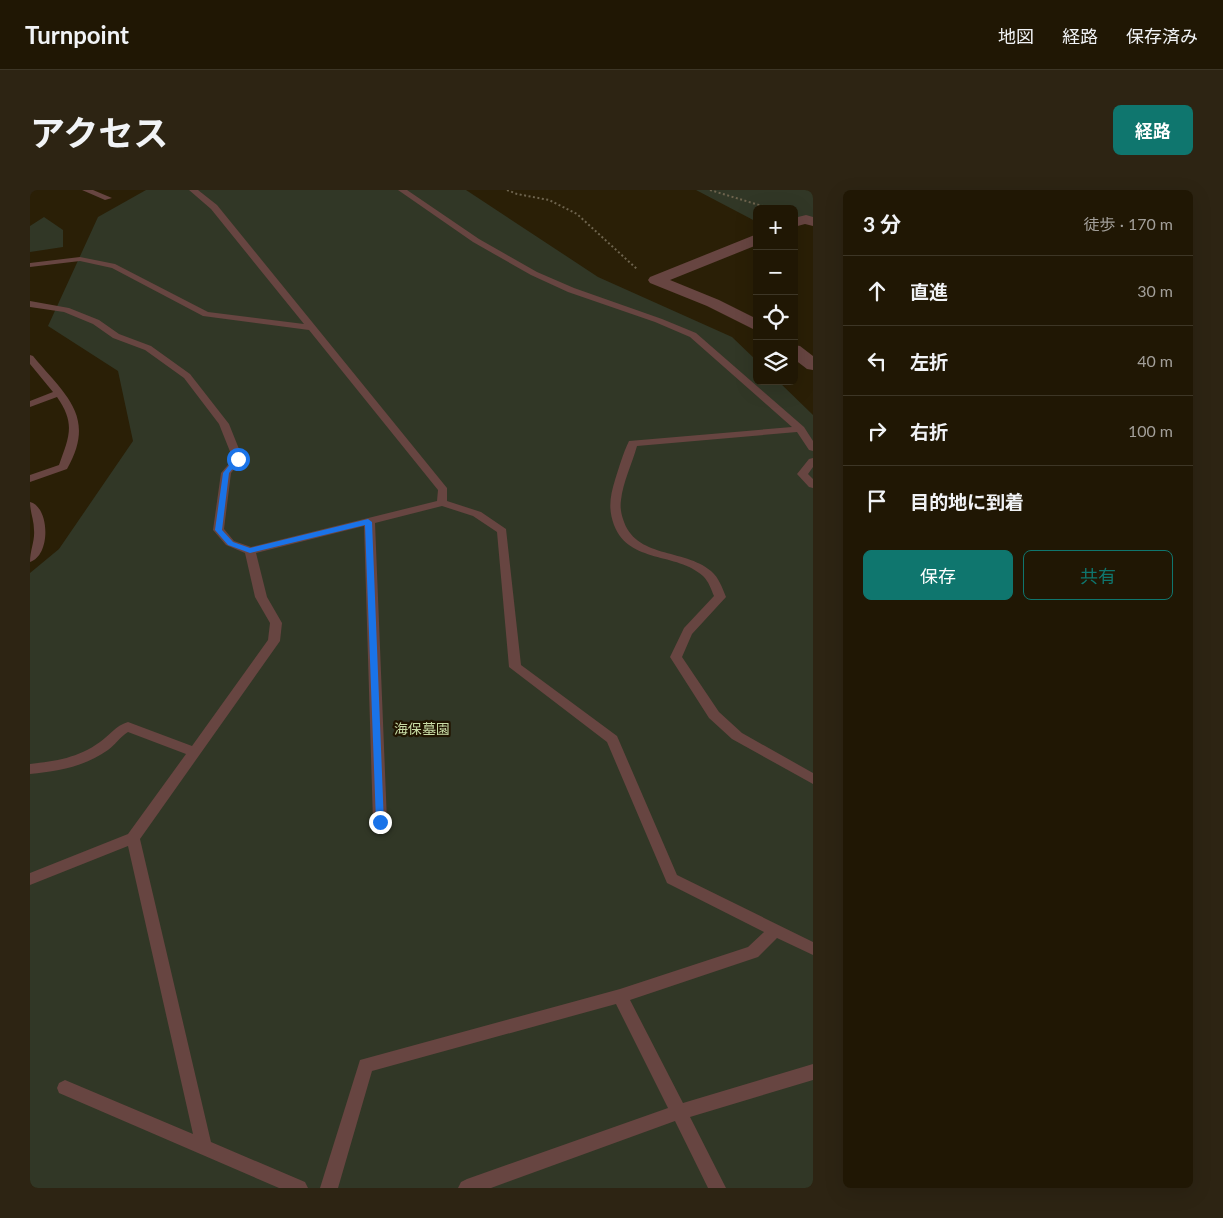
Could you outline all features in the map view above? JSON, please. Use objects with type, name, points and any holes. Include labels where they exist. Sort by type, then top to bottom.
[{"type":"street","points":[[798,221],[806,218],[813,222]]},
{"type":"street","points":[[656,280],[753,241]]},
{"type":"street","points":[[656,280],[713,304],[753,324]]},
{"type":"street","points":[[798,353],[813,365]]},
{"type":"lane","points":[[86,190],[108,198]]},
{"type":"lane","points":[[192,190],[214,208],[443,490],[442,503]]},
{"type":"lane","points":[[402,190],[486,249],[554,284],[672,325],[693,335],[800,429],[813,448]]},
{"type":"lane","points":[[30,265],[80,259],[114,266],[206,314],[311,328]]},
{"type":"lane","points":[[30,304],[66,310],[96,322],[116,336],[148,348],[187,376],[224,424],[238,459],[226,473],[218,530],[230,543],[250,551],[442,503],[477,514],[502,531],[515,667],[612,739],[672,879],[813,949]]},
{"type":"lane","points":[[30,358],[58,393],[74,419],[73,438],[63,467],[30,479]]},
{"type":"lane","points":[[30,404],[58,393]]},
{"type":"lane","points":[[800,429],[632,444],[614,505],[619,525],[631,543],[691,563],[718,587],[720,597],[699,617],[680,642],[676,657],[714,715],[737,736],[813,779]]},
{"type":"lane","points":[[813,460],[802,474],[813,485]]},
{"type":"lane","points":[[30,505],[36,511],[41,534],[35,554],[30,558]]},
{"type":"lane","points":[[368,522],[380,822]]},
{"type":"lane","points":[[30,878],[133,838],[274,641],[276,623],[261,597],[250,551]]},
{"type":"lane","points":[[30,769],[75,764],[106,744],[115,732],[128,727],[194,752]]},
{"type":"lane","points":[[133,838],[204,1147]]},
{"type":"lane","points":[[329,1188],[366,1065],[620,996],[753,952],[775,930]]},
{"type":"lane","points":[[620,996],[717,1188]]},
{"type":"lane","points":[[467,1188],[679,1112],[813,1072]]},
{"type":"lane","points":[[65,1088],[299,1188]]},
{"type":"path","points":[[507,190],[562,205],[582,216],[607,240],[621,259],[656,280]]},
{"type":"path","points":[[710,190],[759,205]]},
{"type":"green space","name":"海保墓園","points":[[146,190],[466,190],[598,277],[732,337],[753,357],[753,385],[782,385],[813,415],[813,1188],[30,1188],[30,573],[59,549],[133,441],[118,371],[48,326],[98,217]]},
{"type":"green space","points":[[696,190],[813,190],[813,217],[798,223],[798,205],[753,205],[753,220]]},
{"type":"green space","points":[[44,217],[63,230],[63,247],[30,252],[30,226]]},
{"type":"route","points":[[238,459],[226,473],[218,530],[230,543],[250,551],[368,522],[380,822]]}]
